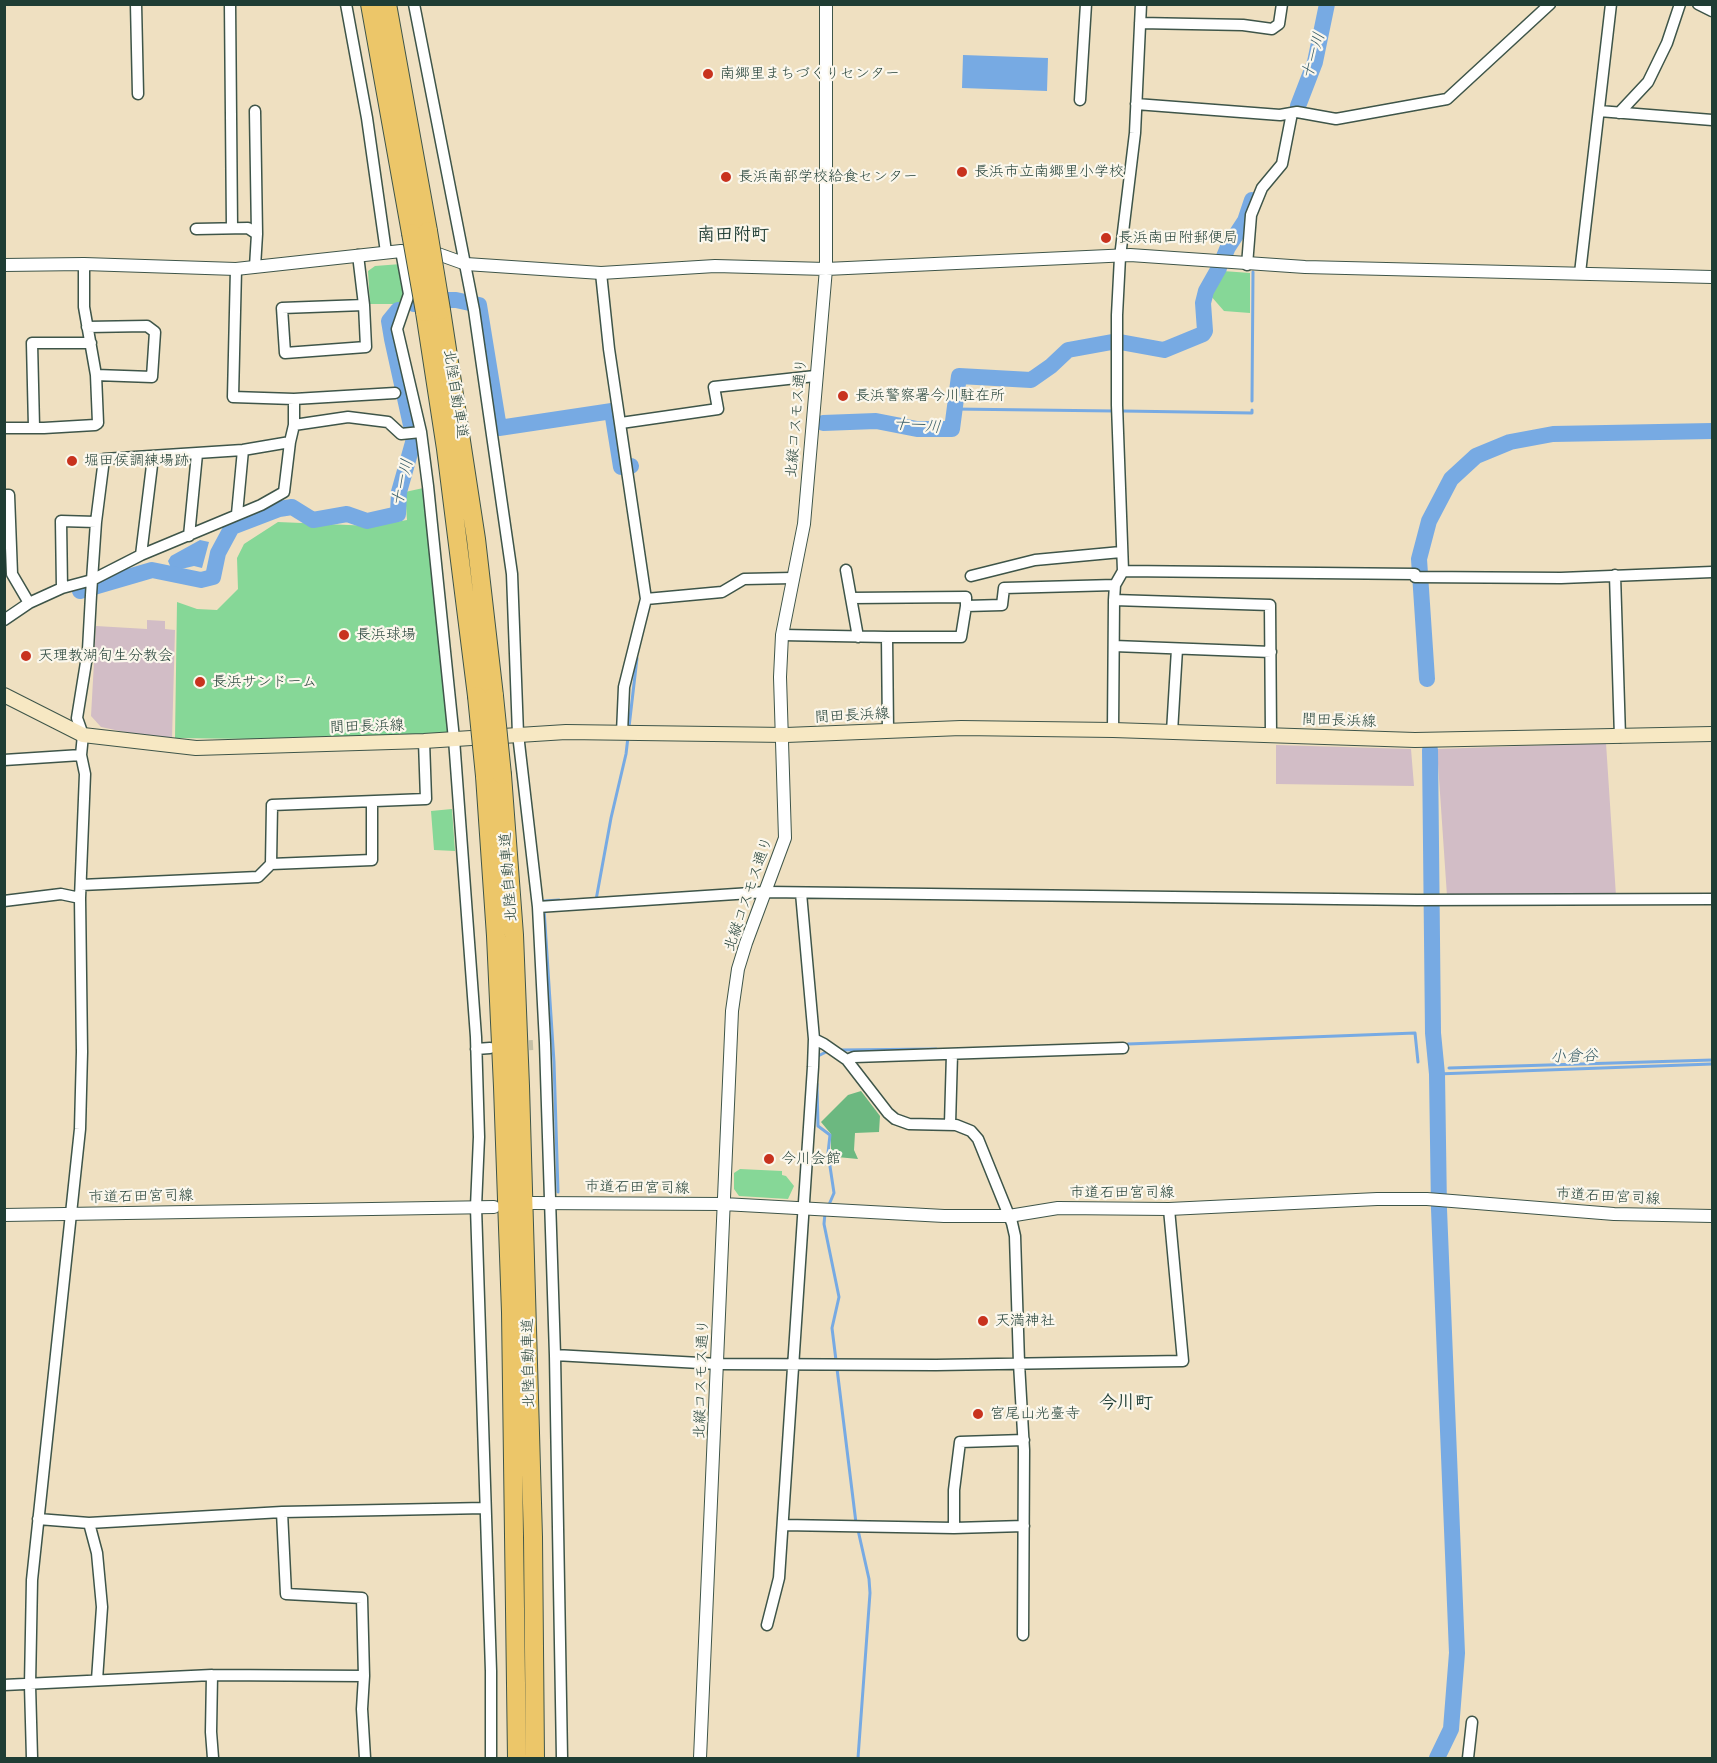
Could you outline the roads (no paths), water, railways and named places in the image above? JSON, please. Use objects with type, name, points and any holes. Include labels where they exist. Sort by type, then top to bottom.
[{"type":"highway","name":"北陸自動車道","points":[[370,4],[419,232]]},
{"type":"highway","name":"北陸自動車道","points":[[387,4],[419,232],[433,311],[448,460],[486,696],[493,775],[513,925],[521,1098],[532,1501],[535,1758]]},
{"type":"highway","name":"北陸自動車道","points":[[493,775],[495,925],[504,1098],[511,1311],[518,1758]]},
{"type":"main road","name":"間田長浜線","points":[[4,695],[83,735],[196,748],[454,740],[566,732],[782,735],[961,728],[1113,730],[1435,740],[1713,734]]},
{"type":"street","points":[[136,4],[138,94]]},
{"type":"street","points":[[230,4],[232,228]]},
{"type":"street","points":[[346,4],[367,118],[386,252]]},
{"type":"street","points":[[414,4],[466,264],[512,574],[519,734],[538,907],[545,1043],[555,1355],[562,1758]]},
{"type":"street","name":"北縦コスモス通り","points":[[700,1758],[732,1011],[738,969],[785,838],[780,676],[782,635],[804,524],[826,269],[826,4]]},
{"type":"street","points":[[1080,100],[1086,4]]},
{"type":"street","points":[[1113,730],[1114,600],[1115,585],[1123,571],[1117,342],[1120,256],[1135,133],[1141,4]]},
{"type":"street","points":[[1140,22],[1272,29],[1279,24],[1282,4]]},
{"type":"street","points":[[1136,104],[1280,115],[1297,112],[1336,119],[1448,99],[1550,4]]},
{"type":"street","points":[[1580,273],[1611,4]]},
{"type":"street","points":[[1619,113],[1648,82],[1667,43],[1680,4]]},
{"type":"street","points":[[1698,4],[1713,11]]},
{"type":"street","points":[[255,111],[257,234],[255,267]]},
{"type":"street","points":[[1599,111],[1713,120]]},
{"type":"street","points":[[1247,265],[1251,215],[1262,188],[1282,164],[1292,113]]},
{"type":"street","points":[[196,229],[248,228],[257,234]]},
{"type":"street","points":[[401,251],[409,294],[398,329],[415,433],[454,740],[476,1049],[478,1137],[476,1207],[491,1671],[491,1758]]},
{"type":"street","points":[[4,266],[84,264],[236,269],[401,251],[438,254],[466,264],[601,273],[715,266],[826,269],[1130,255],[1247,265],[1713,277]]},
{"type":"street","points":[[358,255],[364,305],[366,347],[285,353],[282,308],[364,305]]},
{"type":"street","points":[[4,428],[97,424],[100,419],[96,375],[84,307],[84,264]]},
{"type":"street","points":[[236,269],[233,397],[294,399],[395,393]]},
{"type":"street","points":[[601,273],[609,349],[646,599],[624,687],[622,733]]},
{"type":"street","points":[[87,327],[147,326],[155,333],[155,362],[152,377],[96,375]]},
{"type":"street","points":[[34,427],[32,343],[91,343]]},
{"type":"street","points":[[621,423],[718,409],[714,387],[815,376]]},
{"type":"street","points":[[4,620],[29,603],[62,588],[92,580],[141,555],[261,505],[284,492],[294,425],[294,399]]},
{"type":"street","points":[[294,425],[348,417],[388,422],[401,434],[415,433]]},
{"type":"street","points":[[32,1758],[30,1685],[32,1580],[80,1129],[82,1052],[80,898],[85,774],[81,754],[83,735],[77,718],[88,650],[96,522],[104,459],[243,450],[291,442]]},
{"type":"street","points":[[237,514],[243,450]]},
{"type":"street","points":[[189,536],[197,454]]},
{"type":"street","points":[[141,555],[153,457]]},
{"type":"street","points":[[4,495],[9,495],[12,574],[29,603]]},
{"type":"street","points":[[62,588],[61,521],[96,522]]},
{"type":"street","points":[[971,576],[1035,560],[1121,552]]},
{"type":"street","points":[[846,570],[858,637]]},
{"type":"street","points":[[1123,571],[1560,578],[1713,573]]},
{"type":"street","points":[[1615,575],[1620,736]]},
{"type":"street","points":[[646,599],[722,592],[744,579],[787,576],[793,578]]},
{"type":"street","points":[[966,606],[1002,605],[1004,588],[1115,585]]},
{"type":"street","points":[[782,635],[887,638],[961,637],[966,597],[851,598]]},
{"type":"street","points":[[1114,600],[1270,604],[1271,735]]},
{"type":"street","points":[[887,638],[888,731]]},
{"type":"street","points":[[1114,646],[1271,652]]},
{"type":"street","points":[[1172,732],[1177,649]]},
{"type":"street","points":[[271,864],[272,805],[426,800],[424,741]]},
{"type":"street","points":[[4,760],[81,754]]},
{"type":"street","points":[[81,885],[258,877],[271,864],[372,860],[372,802]]},
{"type":"street","points":[[538,907],[766,892],[1423,900],[1713,899]]},
{"type":"street","points":[[767,1625],[779,1578],[814,1039],[801,893]]},
{"type":"street","points":[[4,901],[61,894],[80,898]]},
{"type":"street","points":[[814,1039],[847,1060],[895,1119],[909,1124],[950,1124],[966,1128],[978,1139],[1009,1216],[1015,1236],[1024,1440],[1023,1635]]},
{"type":"street","points":[[533,1045],[545,1043]]},
{"type":"street","points":[[476,1049],[490,1048]]},
{"type":"street","points":[[847,1060],[854,1057],[1123,1048]]},
{"type":"street","points":[[950,1124],[952,1054]]},
{"type":"street","name":"市道石田宮司線","points":[[532,1203],[723,1204],[944,1216],[1009,1216],[1058,1209],[1169,1209],[1377,1198],[1447,1200],[1614,1214],[1713,1216]]},
{"type":"street","name":"市道石田宮司線","points":[[4,1215],[494,1207]]},
{"type":"street","points":[[555,1355],[718,1364],[936,1365],[1183,1361],[1169,1209]]},
{"type":"street","points":[[954,1527],[954,1490],[960,1442],[1024,1440]]},
{"type":"street","points":[[38,1519],[89,1523],[282,1512],[485,1508]]},
{"type":"street","points":[[282,1512],[286,1594],[362,1598],[364,1676],[362,1709],[365,1758]]},
{"type":"street","points":[[89,1523],[97,1553],[102,1607],[97,1680]]},
{"type":"street","points":[[783,1525],[1024,1526]]},
{"type":"street","points":[[4,1685],[212,1675],[364,1676]]},
{"type":"street","points":[[212,1675],[213,1758]]},
{"type":"street","points":[[1468,1758],[1472,1722]]},
{"type":"water","points":[[963,55],[1048,58],[1047,91],[962,88]]},
{"type":"water","points":[[200,540],[209,542],[202,568],[194,566],[177,570],[171,568],[168,561],[171,556]]},
{"type":"waterway","name":"十一川","points":[[1298,106],[1315,62],[1327,4]]},
{"type":"waterway","name":"十一川","points":[[1223,259],[1245,221],[1252,200]]},
{"type":"waterway","name":"十一川","points":[[823,423],[876,421],[917,429],[952,429],[959,376],[1031,380],[1068,350],[1112,342],[1164,350],[1203,334],[1205,331],[1203,303],[1206,291],[1219,268]]},
{"type":"waterway","points":[[1252,401],[1253,272]]},
{"type":"waterway","name":"十一川","points":[[414,304],[434,300],[456,300],[479,305],[499,428],[612,411],[621,467],[631,466]]},
{"type":"waterway","name":"十一川","points":[[80,591],[152,570],[201,580],[213,577],[218,553],[232,527],[279,509],[292,507],[313,520],[347,514],[367,521],[398,514],[399,492],[414,439],[389,321],[398,310]]},
{"type":"waterway","points":[[954,409],[1114,411]]},
{"type":"waterway","points":[[1123,411],[1252,413],[1252,410]]},
{"type":"waterway","points":[[1427,679],[1419,559],[1429,521],[1451,479],[1476,456],[1510,442],[1553,434],[1712,431]]},
{"type":"waterway","points":[[629,727],[637,658]]},
{"type":"waterway","points":[[596,900],[628,737]]},
{"type":"waterway","points":[[1430,750],[1433,1033],[1437,1074],[1439,1209],[1457,1653],[1451,1729],[1437,1758]]},
{"type":"waterway","points":[[544,903],[544,901],[559,900]]},
{"type":"waterway","points":[[544,909],[554,1062],[558,1192]]},
{"type":"waterway","points":[[1128,1044],[1415,1033],[1418,1062]]},
{"type":"waterway","points":[[840,1050],[936,1049]]},
{"type":"waterway","points":[[817,1059],[818,1056],[828,1051]]},
{"type":"waterway","points":[[1449,1068],[1712,1060]]},
{"type":"waterway","name":"小倉谷","points":[[1437,1074],[1712,1064]]},
{"type":"waterway","points":[[817,1084],[818,1126],[830,1135],[828,1153],[834,1193],[828,1207]]},
{"type":"waterway","points":[[825,1213],[824,1224],[839,1297],[832,1328],[856,1523]]},
{"type":"waterway","points":[[858,1530],[870,1593],[858,1758]]},
{"type":"tunnel","points":[[514,1046],[533,1045]]},
{"type":"place","name":"南郷里まちづくりセンター","points":[[708,74]]},
{"type":"place","name":"長浜市立南郷里小学校","points":[[962,172]]},
{"type":"place","name":"長浜南部学校給食センター","points":[[726,177]]},
{"type":"place","name":"長浜南田附郵便局","points":[[1106,238]]},
{"type":"place","name":"長浜警察署今川駐在所","points":[[843,396]]},
{"type":"place","name":"堀田侯調練場跡","points":[[72,461]]},
{"type":"place","name":"長浜球場","points":[[344,635]]},
{"type":"place","name":"天理教湖旬生分教会","points":[[26,656]]},
{"type":"place","name":"長浜サンドーム","points":[[200,682]]},
{"type":"place","name":"今川会館","points":[[769,1159]]},
{"type":"place","name":"天満神社","points":[[983,1321]]},
{"type":"place","name":"宮尾山光臺寺","points":[[978,1414]]},
{"type":"district","name":"南田附町","points":[[733,235]]},
{"type":"district","name":"今川町","points":[[1126,1403]]}]
